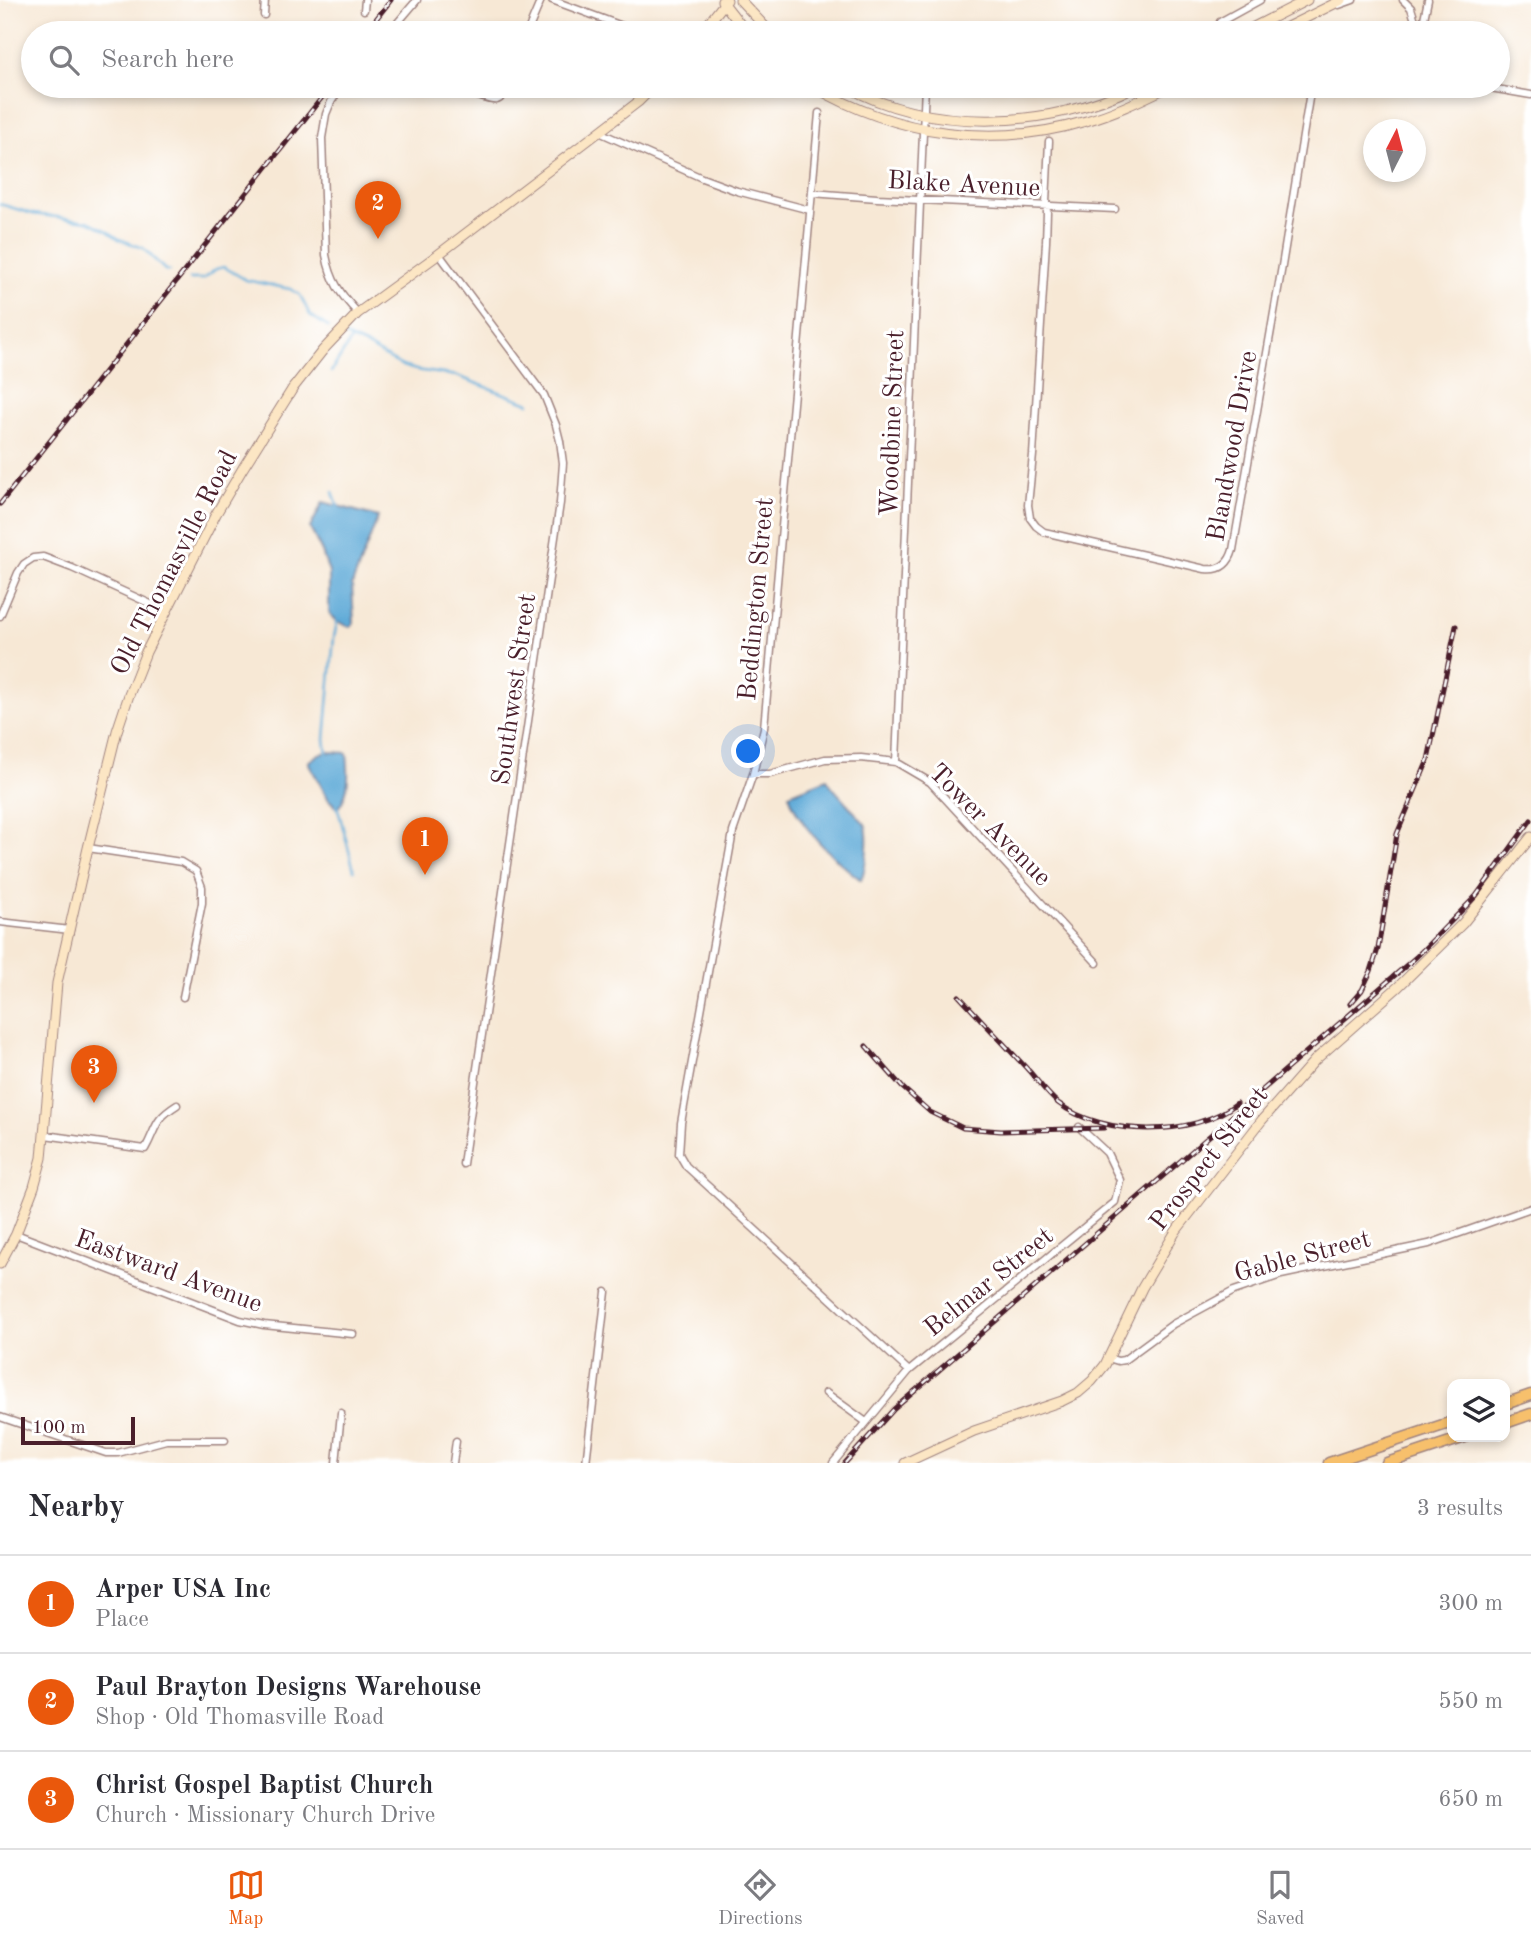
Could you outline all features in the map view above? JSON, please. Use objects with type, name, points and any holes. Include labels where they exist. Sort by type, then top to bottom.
[{"type":"highway","points":[[1510,1402],[1531,1395]]},
{"type":"highway","points":[[1510,1421],[1531,1414]]},
{"type":"highway","points":[[1329,1463],[1447,1424]]},
{"type":"highway","points":[[1387,1463],[1450,1442]]},
{"type":"street","points":[[264,15],[265,0]]},
{"type":"street","points":[[364,10],[365,0]]},
{"type":"street","points":[[399,21],[417,0]]},
{"type":"street","points":[[532,21],[541,0]]},
{"type":"street","points":[[552,0],[609,21]]},
{"type":"street","points":[[740,0],[760,21]]},
{"type":"street","points":[[1222,21],[1260,0]]},
{"type":"street","points":[[1266,21],[1307,0]]},
{"type":"street","points":[[1300,21],[1342,0]]},
{"type":"street","points":[[1321,11],[1353,0]]},
{"type":"street","points":[[1403,0],[1411,8],[1416,21]]},
{"type":"street","points":[[1423,21],[1428,0]]},
{"type":"street","points":[[710,21],[724,1],[738,21]]},
{"type":"street","points":[[1510,91],[1531,94]]},
{"type":"street","points":[[334,98],[322,138],[326,255],[330,274],[337,287],[358,313]]},
{"type":"street","name":"Old Thomasville Road","points":[[0,1264],[16,1234],[38,1172],[45,1135],[57,983],[117,730],[146,652],[216,514],[308,367],[358,313],[642,98]]},
{"type":"street","points":[[836,98],[907,126],[978,136],[1051,130],[1086,121],[1143,98]]},
{"type":"street","points":[[875,98],[924,114],[976,120],[1029,119],[1108,98]]},
{"type":"street","name":"Woodbine Street","points":[[896,762],[925,98]]},
{"type":"street","name":"Blandwood Drive","points":[[1049,141],[1046,242],[1028,505],[1030,519],[1044,532],[1210,570],[1222,567],[1233,550],[1309,98]]},
{"type":"street","name":"Beddington Street","points":[[819,113],[764,728],[733,832],[681,1123],[679,1154],[686,1166],[909,1371]]},
{"type":"street","points":[[599,132],[737,191],[810,210]]},
{"type":"street","name":"Blake Avenue","points":[[811,193],[920,201],[1115,209]]},
{"type":"street","name":"Southwest Street","points":[[439,254],[544,395],[556,425],[563,463],[561,503],[463,1164]]},
{"type":"street","points":[[0,616],[24,564],[33,558],[43,557],[166,611]]},
{"type":"street","name":"Tower Avenue","points":[[752,774],[770,774],[825,759],[861,758],[896,762],[930,782],[1097,963]]},
{"type":"street","name":"Prospect Street","points":[[905,1463],[967,1434],[1054,1405],[1092,1381],[1108,1358],[1139,1294],[1176,1231],[1260,1122],[1315,1060],[1398,987],[1463,923],[1531,837]]},
{"type":"street","points":[[88,848],[181,862],[196,872],[202,887],[202,903],[183,997]]},
{"type":"street","points":[[0,922],[70,930]]},
{"type":"street","points":[[45,1135],[145,1149],[156,1124],[166,1112],[177,1105]]},
{"type":"street","name":"Belmar Street","points":[[833,1463],[909,1371],[1115,1202],[1120,1180],[1107,1153],[1079,1127]]},
{"type":"street","name":"Gable Street","points":[[1108,1358],[1123,1360],[1173,1324],[1234,1291],[1281,1275],[1440,1241],[1531,1208]]},
{"type":"street","name":"Eastward Avenue","points":[[16,1234],[240,1320],[353,1334]]},
{"type":"street","points":[[586,1463],[606,1292]]},
{"type":"street","points":[[826,1393],[866,1422]]},
{"type":"street","points":[[336,1463],[341,1413]]},
{"type":"street","points":[[0,1417],[106,1453],[118,1453],[166,1440],[225,1440]]},
{"type":"street","points":[[453,1463],[456,1441]]},
{"type":"water","points":[[323,502],[378,517],[352,585],[354,623],[350,627],[338,622],[329,613],[329,573],[310,528]]},
{"type":"water","points":[[347,753],[347,789],[338,808],[329,800],[308,762],[319,754]]},
{"type":"water","points":[[827,779],[865,824],[867,852],[861,880],[829,853],[809,831],[789,794]]},
{"type":"waterway","points":[[0,204],[33,214],[88,221],[119,239],[143,248],[165,270],[170,271]]},
{"type":"waterway","points":[[190,279],[203,279],[216,269],[224,267],[246,280],[290,289],[300,295],[310,315],[328,327]]},
{"type":"waterway","points":[[345,336],[402,366],[457,376],[529,403]]},
{"type":"waterway","points":[[331,372],[351,340]]},
{"type":"waterway","points":[[333,492],[339,510]]},
{"type":"waterway","points":[[327,754],[325,739],[338,618]]},
{"type":"waterway","points":[[337,805],[354,870]]},
{"type":"railway","points":[[374,21],[391,0]]},
{"type":"railway","points":[[0,504],[321,98]]},
{"type":"railway","points":[[1350,1004],[1362,990],[1378,949],[1397,834],[1428,760],[1456,626]]},
{"type":"railway","points":[[845,1463],[894,1409],[1416,957],[1476,896],[1531,820]]},
{"type":"railway","points":[[959,996],[1050,1096],[1077,1114],[1098,1122],[1148,1129],[1197,1123],[1237,1103]]},
{"type":"railway","points":[[866,1046],[903,1088],[930,1112],[963,1128],[1001,1131],[1104,1128]]},
{"type":"place","name":"Paul Brayton Designs Warehouse","points":[[378,239]]},
{"type":"place","name":"Arper USA Inc","points":[[425,875]]},
{"type":"place","name":"Christ Gospel Baptist Church","points":[[94,1103]]}]
